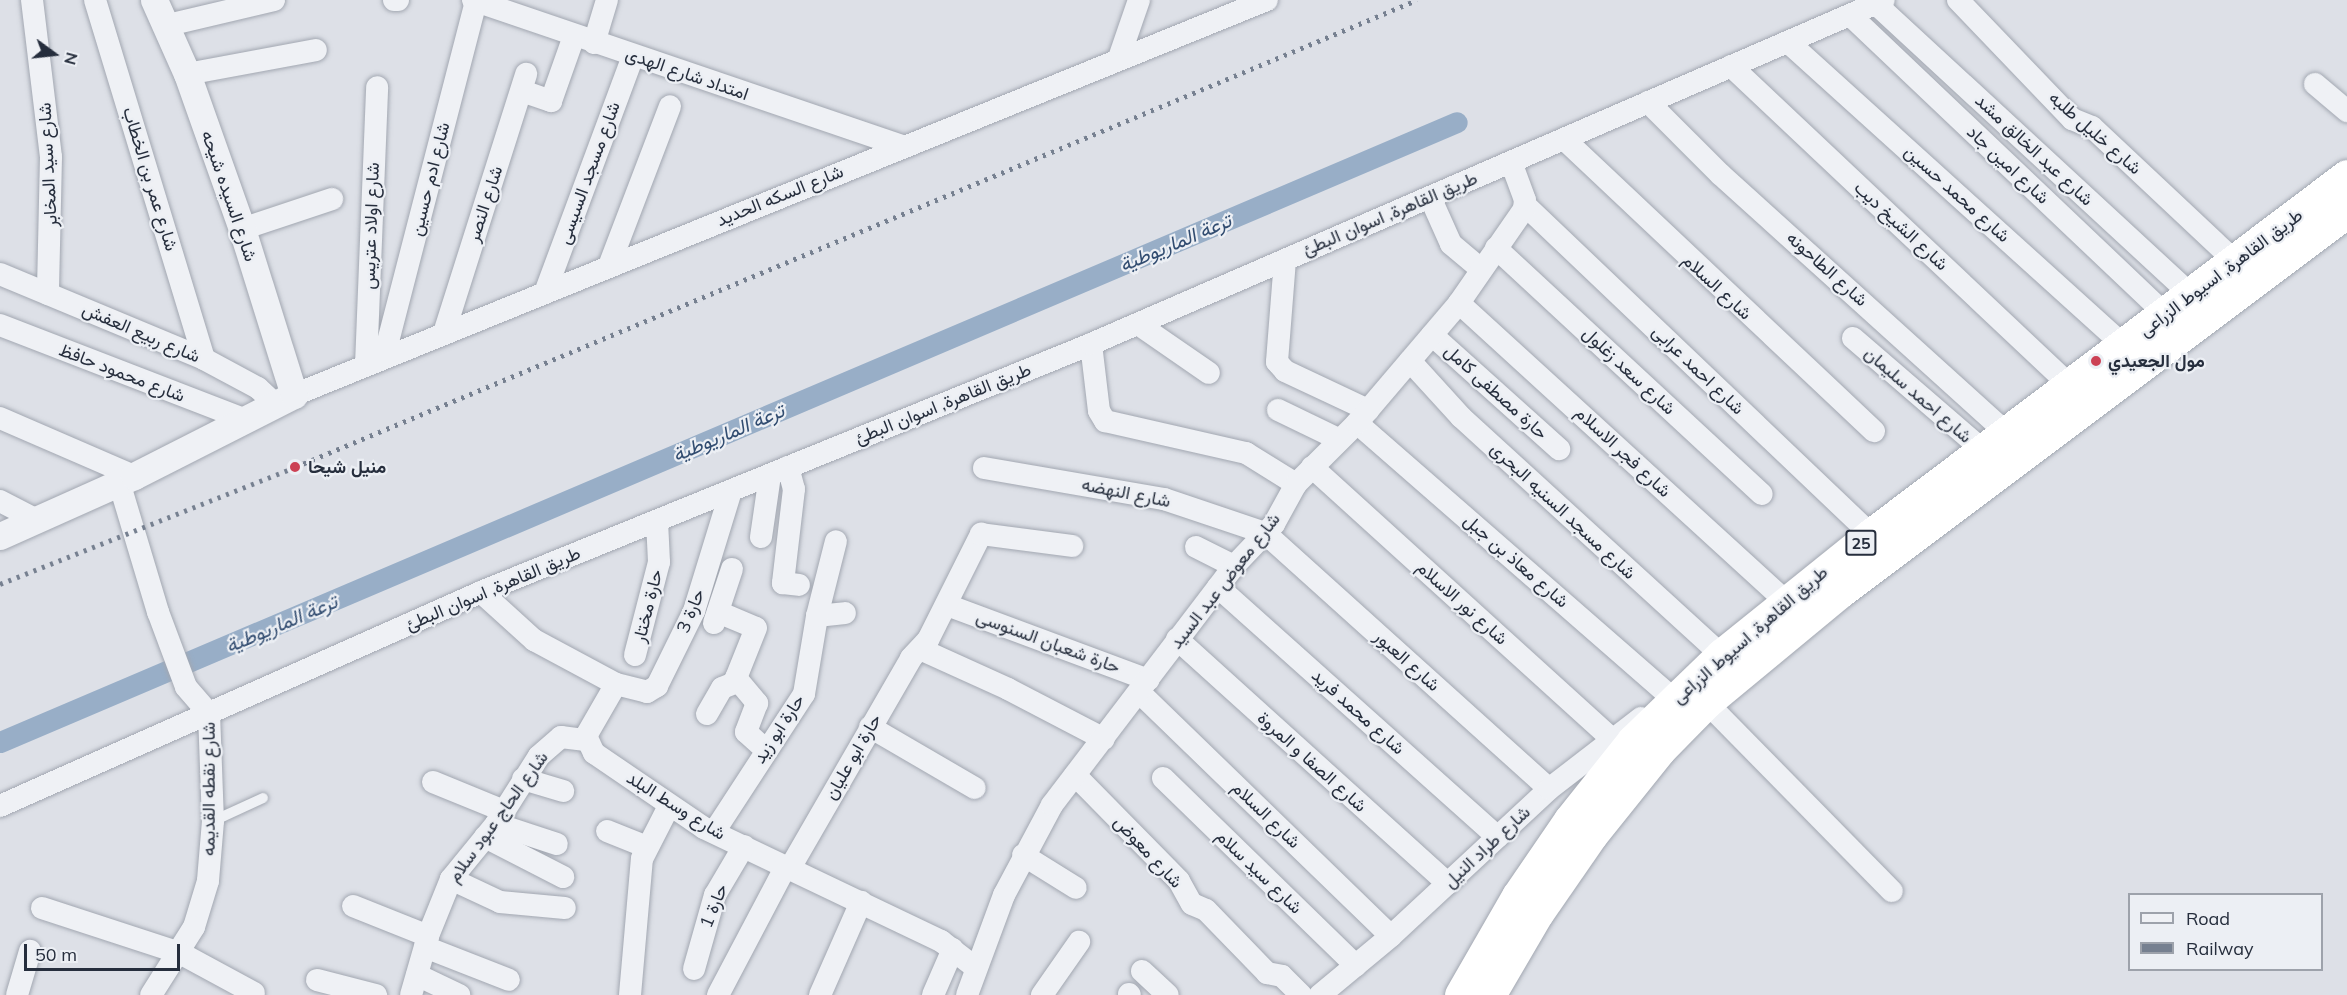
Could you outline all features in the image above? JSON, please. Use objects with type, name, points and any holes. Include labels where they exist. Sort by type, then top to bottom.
[{"type":"highway","name":"طريق القاهرة, اسيوط الزراعى","points":[[1461,995],[1543,858],[1598,784],[1681,704],[1722,655],[1871,535],[2125,346],[2347,176]]},
{"type":"highway","name":"طريق القاهرة, اسيوط الزراعى","points":[[1489,995],[1537,913],[1591,835],[1659,750],[1681,704],[1839,592],[2347,211]]},
{"type":"street","name":"شارع سيد المخابر","points":[[32,0],[51,157],[48,294]]},
{"type":"street","name":"شارع عمر بن الخطاب","points":[[95,0],[204,359]]},
{"type":"street","name":"شارع السيده شيحه","points":[[154,0],[168,25],[187,74],[242,229],[284,399]]},
{"type":"street","points":[[168,25],[217,6],[274,0]]},
{"type":"street","points":[[584,40],[607,0]]},
{"type":"street","points":[[1119,58],[1139,0]]},
{"type":"street","name":"شارع خليل طلبه","points":[[1958,0],[2072,119],[2092,127],[2236,262]]},
{"type":"street","name":"امتداد شارع الهدى","points":[[474,1],[508,6],[584,40],[902,146]]},
{"type":"street","name":"شارع ادم حسين","points":[[375,361],[474,1]]},
{"type":"street","name":"شارع السكه الحديد","points":[[284,399],[546,290],[1261,1]]},
{"type":"street","name":"طريق القاهرة, اسوان البطئ","points":[[0,806],[481,592],[1091,344],[1880,2]]},
{"type":"street","name":"شارع عبد الخالق مشد","points":[[1880,2],[2179,305]]},
{"type":"street","name":"شارع امين جاد","points":[[1850,15],[2179,305]]},
{"type":"street","name":"شارع النصر","points":[[444,333],[524,83],[551,101],[584,40]]},
{"type":"street","name":"شارع محمد حسين","points":[[1788,42],[2125,346]]},
{"type":"street","points":[[187,74],[316,50]]},
{"type":"street","name":"شارع مسجد السيسى","points":[[546,290],[633,56]]},
{"type":"street","name":"شارع الشيخ ديب","points":[[1731,66],[2071,386]]},
{"type":"street","points":[[2315,84],[2347,111]]},
{"type":"street","name":"شارع اولاد عتريس","points":[[375,361],[377,87]]},
{"type":"street","name":"شارع الطاحونه","points":[[1648,102],[1996,443]]},
{"type":"street","points":[[609,266],[670,106]]},
{"type":"street","name":"شارع السلام","points":[[1564,139],[1874,431]]},
{"type":"street","points":[[1511,162],[1525,205]]},
{"type":"street","points":[[1431,197],[1451,244],[1481,269]]},
{"type":"street","points":[[242,229],[332,199]]},
{"type":"street","name":"شارع معوض عبد السيد","points":[[967,995],[1023,855],[1075,775],[1145,686],[1177,639],[1234,566],[1265,533],[1296,483],[1362,416],[1460,303],[1525,205]]},
{"type":"street","name":"شارع احمد عرابى","points":[[1525,205],[1871,535]]},
{"type":"street","name":"شارع سعد زغلول","points":[[1496,248],[1762,494]]},
{"type":"street","name":"شارع معاذ بن جبل","points":[[1284,260],[1277,362],[1285,371],[1362,416],[1892,891]]},
{"type":"street","name":"شارع ربيع العفش","points":[[0,274],[204,359],[284,399]]},
{"type":"street","name":"شارع فجر الاسلام","points":[[1460,303],[1786,602]]},
{"type":"street","points":[[1138,324],[1209,373]]},
{"type":"street","name":"شارع محمود حافظ","points":[[0,325],[243,419]]},
{"type":"street","name":"حارة مصطفى كامل","points":[[1432,335],[1559,449]]},
{"type":"street","name":"شارع احمد سليمان","points":[[1853,339],[1996,443]]},
{"type":"street","points":[[1091,344],[1099,411],[1105,422],[1246,453],[1296,483]]},
{"type":"street","name":"شارع مسجد السنيه البحرى","points":[[1410,361],[1461,417],[1722,655]]},
{"type":"street","points":[[0,536],[126,479],[284,399]]},
{"type":"street","points":[[1278,410],[1338,439]]},
{"type":"street","points":[[0,418],[126,479]]},
{"type":"street","name":"شارع نور الاسلام","points":[[1311,467],[1612,740]]},
{"type":"street","name":"شارع النهضه","points":[[984,468],[1164,499],[1265,533]]},
{"type":"street","points":[[760,537],[779,471]]},
{"type":"street","points":[[779,471],[794,489],[783,584],[799,585]]},
{"type":"street","points":[[126,479],[158,612],[186,687],[209,713]]},
{"type":"street","name":"حارة 3","points":[[616,684],[647,692],[657,686],[694,611],[731,491]]},
{"type":"street","points":[[0,501],[37,520]]},
{"type":"street","name":"حارة مختار","points":[[635,655],[657,573],[657,521]]},
{"type":"street","name":"حارة ابو عليان","points":[[718,995],[788,867],[870,727],[947,605],[983,532],[1072,546]]},
{"type":"street","name":"شارع العبور","points":[[1265,533],[1550,789]]},
{"type":"street","name":"حارة ابو زيد","points":[[714,832],[804,694],[817,616],[836,541]]},
{"type":"street","points":[[1196,548],[1234,566]]},
{"type":"street","points":[[707,714],[722,688],[737,682],[756,628],[716,618],[732,569]]},
{"type":"street","name":"شارع محمد فريد","points":[[1218,587],[1498,837]]},
{"type":"street","points":[[481,592],[534,640],[616,684],[586,740]]},
{"type":"street","name":"حارة شعبان السنوسى","points":[[947,605],[1145,686]]},
{"type":"street","points":[[817,616],[845,613]]},
{"type":"street","name":"شارع الصفا و المروة","points":[[1177,639],[1448,884]]},
{"type":"street","points":[[920,649],[1104,739]]},
{"type":"street","points":[[737,682],[757,703],[746,732],[766,750]]},
{"type":"street","name":"شارع السلام","points":[[1145,686],[1391,936]]},
{"type":"street","name":"شارع طراد النيل","points":[[1320,995],[1391,936],[1550,789],[1638,719],[1681,704]]},
{"type":"street","name":"شارع نقطه القديمه","points":[[151,995],[180,953],[194,927],[208,881],[213,821],[209,713]]},
{"type":"street","points":[[870,727],[975,788]]},
{"type":"street","name":"شارع الحاج عبود سلام","points":[[414,985],[427,941],[451,879],[495,824],[539,756],[561,737],[586,740]]},
{"type":"street","name":"شارع وسط البلد","points":[[586,740],[594,753],[669,806],[714,832],[953,949],[976,968]]},
{"type":"street","name":"شارع معوض","points":[[1075,775],[1179,881],[1192,904],[1206,910],[1267,973],[1282,976],[1301,995]]},
{"type":"street","name":"شارع سيد سلام","points":[[1163,778],[1356,966]]},
{"type":"street","points":[[523,779],[563,791]]},
{"type":"street","points":[[433,782],[495,824],[563,877]]},
{"type":"street","points":[[630,995],[636,889],[647,847],[669,806]]},
{"type":"street","points":[[495,824],[557,844]]},
{"type":"street","points":[[607,831],[647,847]]},
{"type":"street","name":"حارة 1","points":[[694,969],[715,895],[744,846]]},
{"type":"street","points":[[1023,855],[1076,888]]},
{"type":"street","points":[[451,879],[500,902],[565,908]]},
{"type":"street","points":[[820,995],[861,902]]},
{"type":"street","points":[[353,906],[509,980]]},
{"type":"street","points":[[42,908],[180,953],[254,993]]},
{"type":"street","points":[[1042,995],[1079,942]]},
{"type":"street","points":[[933,995],[953,949]]},
{"type":"street","points":[[17,995],[30,951]]},
{"type":"street","points":[[1142,971],[1168,995]]},
{"type":"street","points":[[317,980],[376,995]]},
{"type":"street","points":[[414,985],[459,995]]},
{"type":"lane","points":[[213,821],[263,798]]},
{"type":"waterway","name":"ترعة الماريوطية","points":[[0,742],[1457,122]]},
{"type":"railway","points":[[0,584],[295,467],[1417,0]]},
{"type":"place","name":"مول الجعيدي","points":[[2096,361]]},
{"type":"place","name":"منيل شيحا","points":[[295,467]]}]
